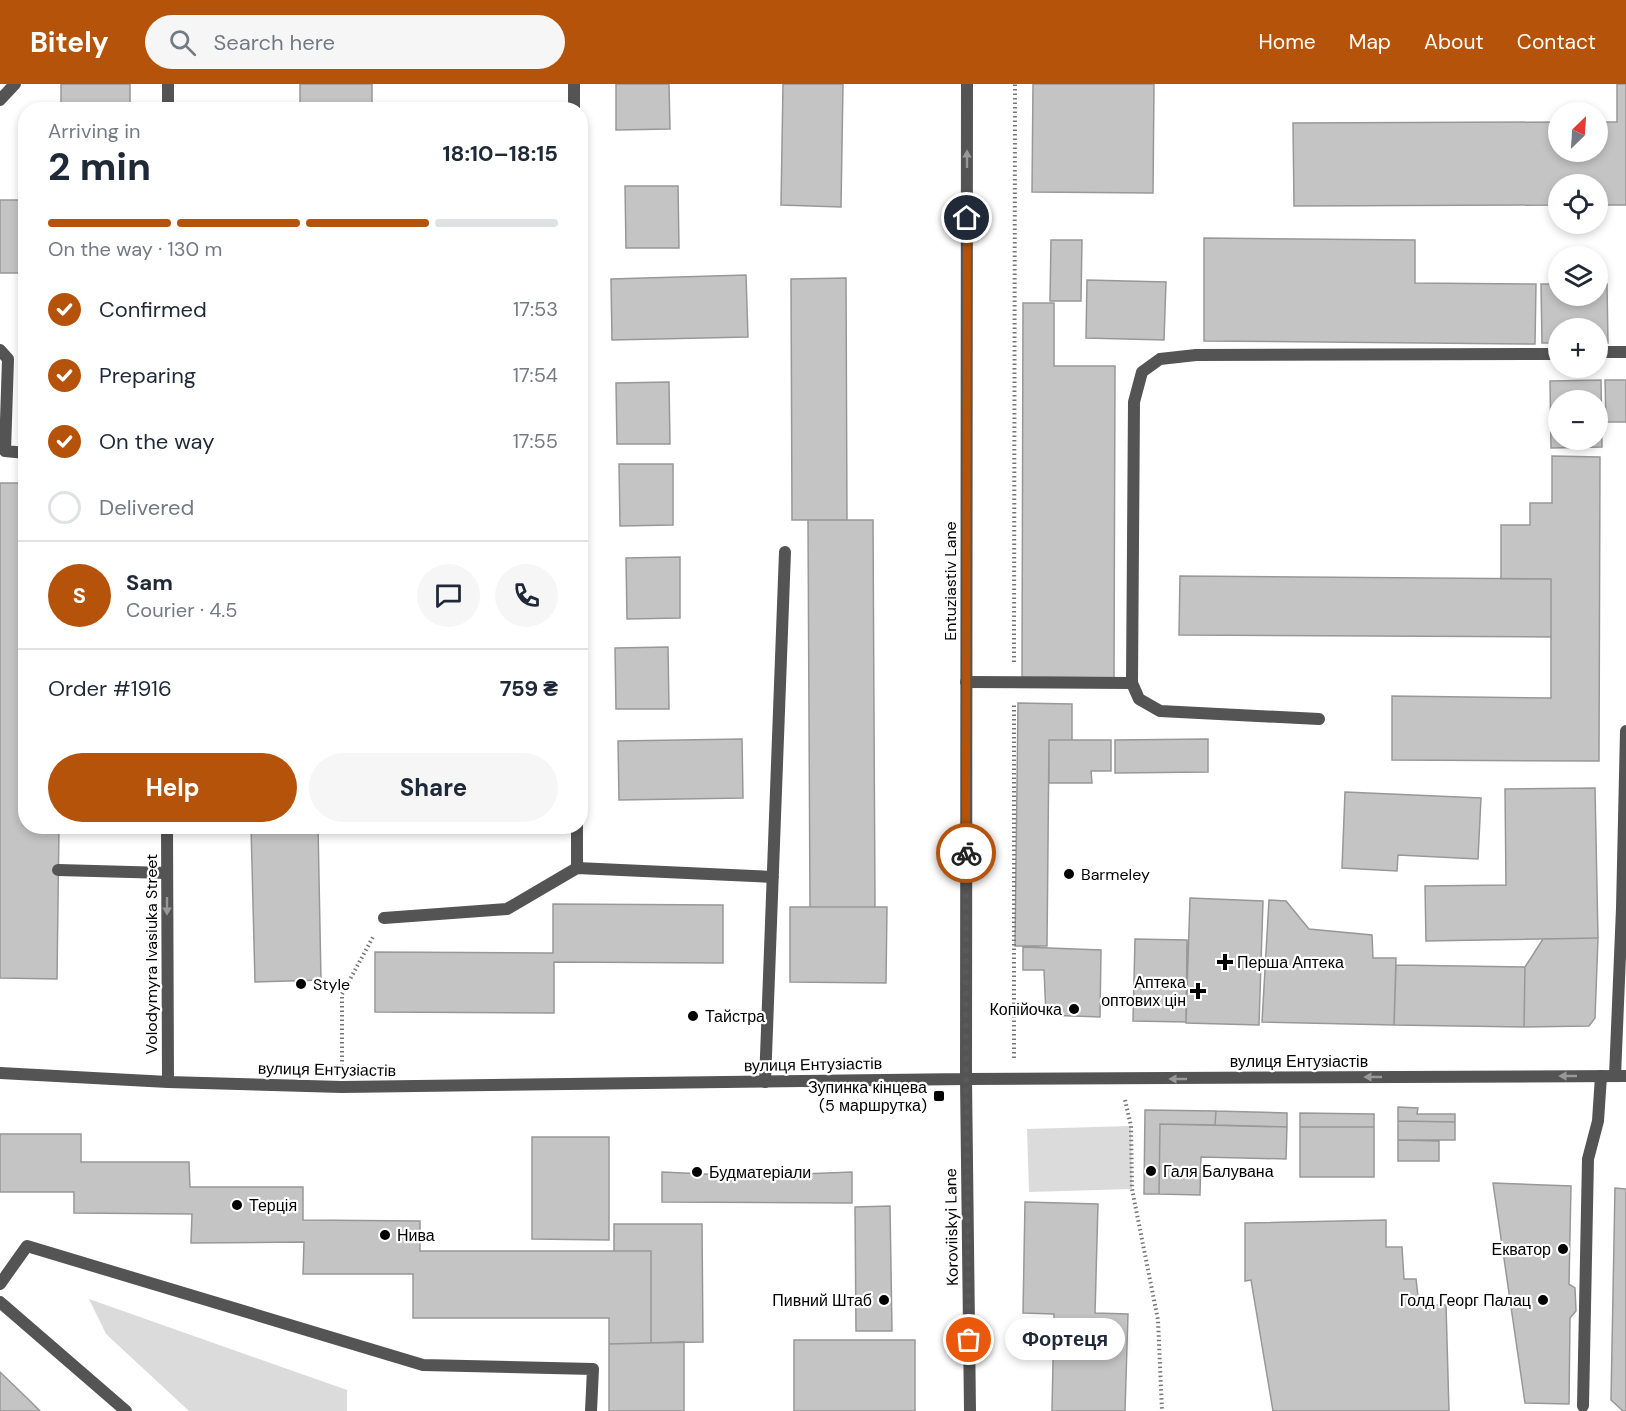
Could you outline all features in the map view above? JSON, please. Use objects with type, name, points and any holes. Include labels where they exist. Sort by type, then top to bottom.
[{"type":"street","points":[[0,100],[15,84]]},
{"type":"street","points":[[168,84],[168,102]]},
{"type":"street","points":[[574,84],[574,102]]},
{"type":"street","name":"Entuziastiv Lane","points":[[966,1079],[967,84]]},
{"type":"street","points":[[0,350],[8,358],[3,454],[18,453]]},
{"type":"street","points":[[1608,352],[1626,352]]},
{"type":"street","points":[[1319,718],[1160,711],[1139,699],[1132,683],[1134,402],[1142,372],[1160,359],[1196,355],[1548,354]]},
{"type":"street","points":[[765,1082],[784,552]]},
{"type":"street","points":[[966,682],[1132,683]]},
{"type":"street","points":[[1620,1076],[1626,731]]},
{"type":"street","name":"Volodymyra Ivasiuka Street","points":[[167,834],[168,1082]]},
{"type":"street","points":[[577,834],[577,868]]},
{"type":"street","points":[[384,918],[507,909],[577,868],[773,877]]},
{"type":"street","points":[[58,870],[167,873]]},
{"type":"street","name":"вулиця Ентузіастів","points":[[0,1073],[168,1082],[342,1087],[966,1079],[1620,1076]]},
{"type":"street","points":[[1583,1406],[1588,1159],[1598,1121],[1601,1076]]},
{"type":"street","name":"Koroviiskyi Lane","points":[[966,1079],[970,1411]]},
{"type":"street","points":[[0,1284],[27,1246],[423,1365],[593,1369],[591,1411]]},
{"type":"street","points":[[0,1302],[126,1411]]},
{"type":"path","points":[[1014,1079],[1015,84]]},
{"type":"path","points":[[342,1087],[342,994],[384,918]]},
{"type":"path","points":[[1121,1079],[1131,1126],[1132,1189],[1158,1320],[1162,1411]]},
{"type":"shaded area","points":[[1131,1126],[1132,1189],[1029,1192],[1027,1129]]},
{"type":"shaded area","points":[[89,1299],[347,1390],[347,1411],[189,1411],[106,1334]]},
{"type":"building","points":[[61,84],[130,84],[130,102],[61,102]]},
{"type":"building","points":[[300,84],[372,84],[372,102],[300,102]]},
{"type":"building","points":[[616,84],[669,84],[670,129],[616,130]]},
{"type":"building","points":[[783,84],[843,84],[841,207],[781,205]]},
{"type":"building","points":[[1033,84],[1154,84],[1153,193],[1032,192]]},
{"type":"building","points":[[1617,84],[1626,84],[1626,205],[1608,205],[1608,174],[1548,174],[1548,205],[1294,206],[1293,123],[1548,122],[1548,162],[1608,162],[1608,122],[1617,122]]},
{"type":"building","points":[[625,186],[678,186],[679,248],[626,248]]},
{"type":"building","points":[[0,200],[18,200],[18,273],[0,273]]},
{"type":"building","points":[[1204,238],[1415,240],[1415,283],[1536,284],[1535,344],[1204,341]]},
{"type":"building","points":[[1051,240],[1082,240],[1081,301],[1050,301]]},
{"type":"building","points":[[746,275],[748,337],[612,340],[611,279]]},
{"type":"building","points":[[846,278],[847,520],[792,520],[791,279]]},
{"type":"building","points":[[1087,280],[1166,282],[1164,340],[1086,338]]},
{"type":"building","points":[[1541,284],[1548,284],[1548,306],[1607,306],[1608,318],[1548,318],[1548,343],[1542,343]]},
{"type":"building","points":[[1023,303],[1054,303],[1054,366],[1115,366],[1114,678],[1022,677]]},
{"type":"building","points":[[1601,380],[1601,390],[1550,390],[1550,381]]},
{"type":"building","points":[[1605,380],[1626,380],[1626,422],[1608,422],[1608,390],[1605,390]]},
{"type":"building","points":[[669,382],[670,444],[617,444],[616,383]]},
{"type":"building","points":[[1552,456],[1600,457],[1599,761],[1392,760],[1392,696],[1551,698],[1551,579],[1501,579],[1501,525],[1530,525],[1530,503],[1552,503]]},
{"type":"building","points":[[619,464],[673,464],[673,525],[620,526]]},
{"type":"building","points":[[0,483],[18,483],[18,834],[59,834],[57,979],[0,978]]},
{"type":"building","points":[[808,520],[873,520],[875,907],[810,907]]},
{"type":"building","points":[[680,557],[680,618],[627,619],[626,558]]},
{"type":"building","points":[[1180,576],[1551,579],[1551,637],[1179,635]]},
{"type":"building","points":[[668,647],[669,709],[616,709],[615,648]]},
{"type":"building","points":[[1018,703],[1072,704],[1072,740],[1049,740],[1047,946],[1015,946]]},
{"type":"building","points":[[742,739],[743,798],[619,800],[618,741]]},
{"type":"building","points":[[1208,739],[1208,772],[1115,773],[1115,740]]},
{"type":"building","points":[[1049,740],[1111,740],[1111,771],[1091,771],[1092,783],[1049,783]]},
{"type":"building","points":[[1595,788],[1598,938],[1426,941],[1425,886],[1506,885],[1505,789]]},
{"type":"building","points":[[1345,792],[1481,798],[1478,859],[1398,855],[1397,871],[1342,868]]},
{"type":"building","points":[[251,834],[318,834],[321,980],[255,982]]},
{"type":"building","name":"Перша Аптека","points":[[1190,898],[1263,901],[1259,1025],[1186,1023]]},
{"type":"building","points":[[1269,900],[1286,901],[1309,929],[1372,935],[1373,958],[1396,958],[1394,1025],[1262,1022]]},
{"type":"building","points":[[553,904],[723,905],[723,963],[554,962],[554,1013],[375,1012],[375,952],[553,953]]},
{"type":"building","points":[[790,907],[887,907],[886,983],[790,982]]},
{"type":"building","points":[[1598,938],[1595,1018],[1589,1026],[1524,1027],[1525,967],[1543,939]]},
{"type":"building","points":[[1135,939],[1187,940],[1186,1022],[1133,1021]]},
{"type":"building","points":[[1023,947],[1101,950],[1100,1017],[1046,1015],[1044,970],[1023,970]]},
{"type":"building","points":[[1396,965],[1525,967],[1524,1027],[1394,1025]]},
{"type":"building","points":[[1398,1107],[1418,1108],[1417,1114],[1455,1114],[1455,1122],[1398,1121]]},
{"type":"building","points":[[1145,1110],[1216,1111],[1215,1125],[1160,1124],[1159,1194],[1144,1194]]},
{"type":"building","points":[[1216,1111],[1287,1113],[1287,1127],[1215,1125]]},
{"type":"building","points":[[1300,1113],[1374,1114],[1374,1127],[1300,1127]]},
{"type":"building","points":[[1398,1121],[1455,1122],[1455,1140],[1398,1140]]},
{"type":"building","points":[[1160,1124],[1287,1127],[1286,1159],[1201,1157],[1200,1195],[1159,1194]]},
{"type":"building","points":[[1300,1127],[1374,1127],[1374,1177],[1300,1177]]},
{"type":"building","points":[[0,1134],[81,1134],[81,1162],[189,1162],[190,1187],[303,1187],[303,1220],[420,1221],[420,1251],[651,1251],[651,1343],[609,1344],[609,1318],[413,1318],[413,1274],[303,1274],[304,1242],[191,1243],[192,1214],[74,1213],[74,1192],[0,1192]]},
{"type":"building","points":[[532,1137],[609,1137],[609,1240],[532,1239]]},
{"type":"building","points":[[1398,1140],[1439,1141],[1439,1161],[1398,1161]]},
{"type":"building","points":[[662,1172],[747,1176],[852,1172],[852,1203],[662,1202]]},
{"type":"building","name":"Голд Георг Палац","points":[[1493,1183],[1571,1186],[1569,1284],[1575,1288],[1576,1311],[1570,1318],[1569,1404],[1525,1403]]},
{"type":"building","points":[[1615,1188],[1626,1189],[1626,1411],[1611,1400]]},
{"type":"building","points":[[1025,1202],[1098,1204],[1095,1313],[1128,1314],[1125,1411],[1052,1411],[1054,1314],[1023,1313]]},
{"type":"building","points":[[890,1206],[892,1331],[856,1331],[855,1207]]},
{"type":"building","points":[[1386,1220],[1386,1247],[1402,1247],[1404,1279],[1416,1279],[1419,1305],[1446,1305],[1449,1411],[1273,1411],[1251,1280],[1245,1281],[1245,1223]]},
{"type":"building","points":[[614,1224],[702,1224],[703,1342],[651,1343],[651,1251],[614,1251]]},
{"type":"building","points":[[794,1340],[915,1340],[915,1411],[794,1411]]},
{"type":"building","points":[[684,1342],[684,1411],[609,1411],[609,1344]]},
{"type":"building","points":[[0,1372],[28,1399],[40,1411],[0,1411]]},
{"type":"way so far","points":[[966,853],[969,1340]]},
{"type":"place","name":"Barmeley","points":[[1069,874]]},
{"type":"place","name":"Перша Аптека","points":[[1225,962]]},
{"type":"place","name":"Style","points":[[301,984]]},
{"type":"place","name":"Аптека оптових цін","points":[[1198,991]]},
{"type":"place","name":"Копійочка","points":[[1074,1009]]},
{"type":"place","name":"Тайстра","points":[[693,1016]]},
{"type":"place","name":"Зупинка кінцева (5 маршрутка)","points":[[939,1096]]},
{"type":"place","name":"Галя Балувана","points":[[1151,1171]]},
{"type":"place","name":"Будматеріали","points":[[697,1172]]},
{"type":"place","name":"Терція","points":[[237,1205]]},
{"type":"place","name":"Нива","points":[[385,1235]]},
{"type":"place","name":"Екватор","points":[[1563,1249]]},
{"type":"place","name":"Пивний Штаб","points":[[884,1300]]},
{"type":"place","name":"Голд Георг Палац","points":[[1543,1300]]},
{"type":"place","name":"Фортеця","points":[[969,1340]]},
{"type":"route","points":[[966,853],[967,218]]}]
